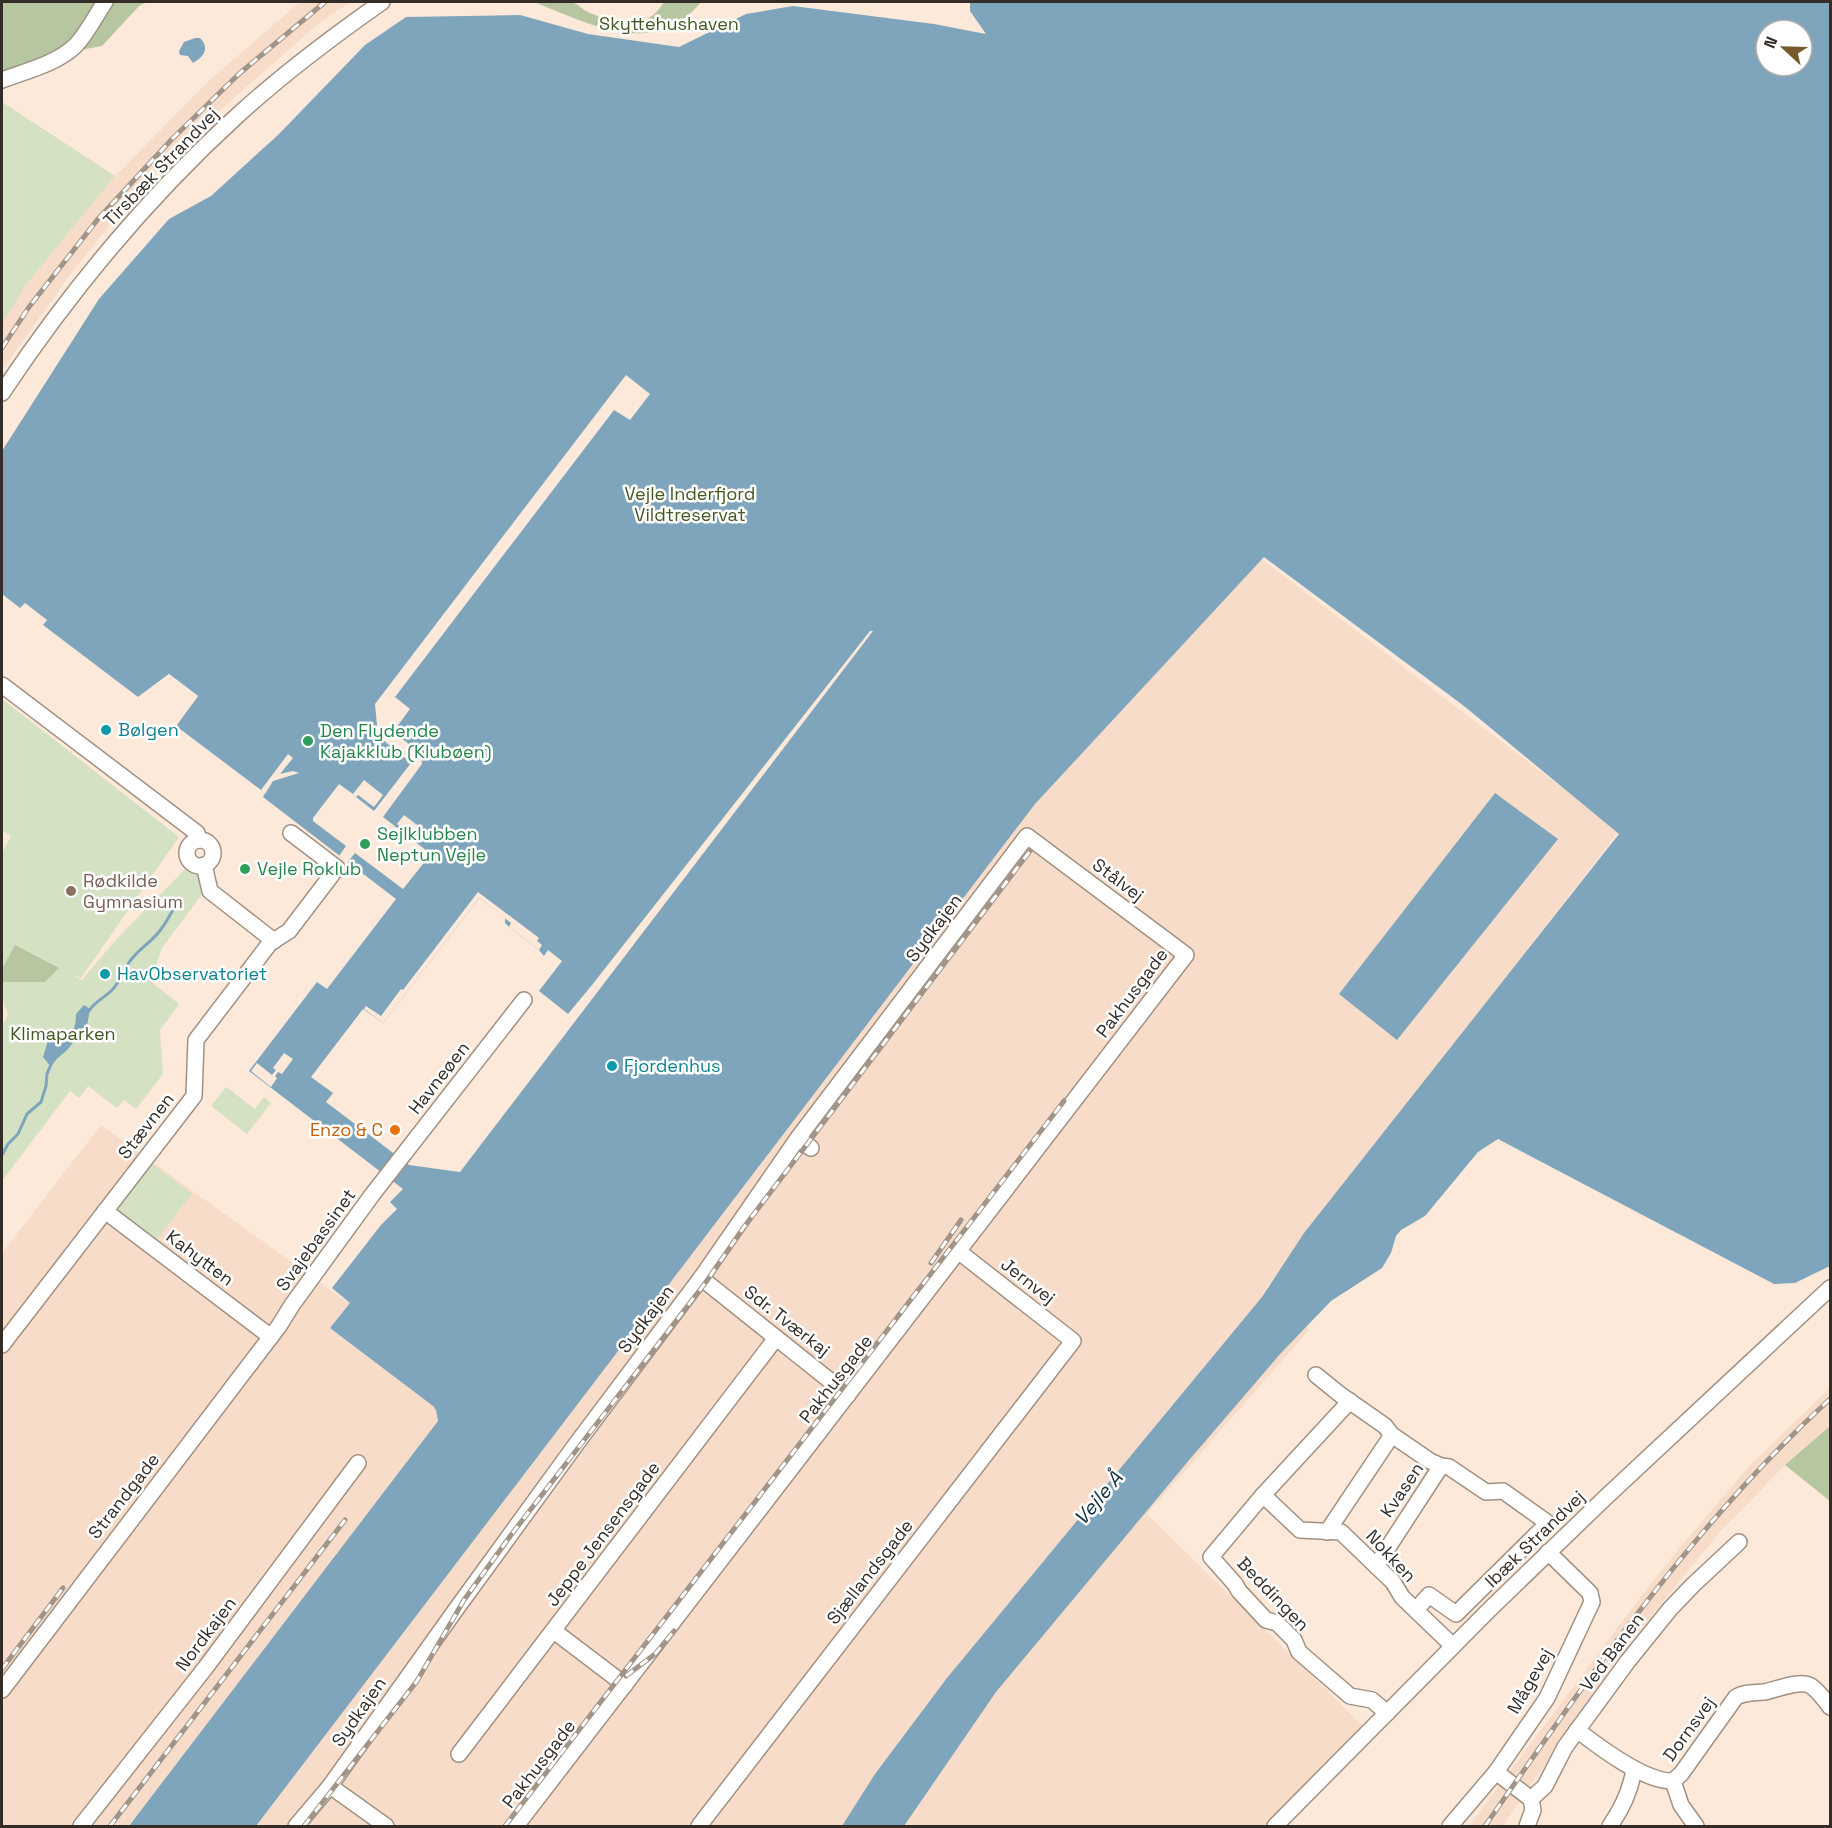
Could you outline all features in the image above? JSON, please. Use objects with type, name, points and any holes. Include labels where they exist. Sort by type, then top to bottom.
[{"type":"street","points":[[2,80],[54,60],[77,45],[105,2]]},
{"type":"street","name":"Tirsbæk Strandvej","points":[[2,393],[37,340],[85,278],[129,226],[193,159],[297,65],[382,2]]},
{"type":"street","points":[[2,685],[196,833],[199,840],[190,845],[188,854],[192,863],[204,865],[210,891],[274,940]]},
{"type":"street","name":"Stævnen","points":[[2,1345],[194,1096],[196,1040],[270,943],[289,931],[337,868],[291,833]]},
{"type":"street","name":"Stålvej","points":[[1027,836],[1186,954]]},
{"type":"street","name":"Sydkajen","points":[[296,1827],[330,1786],[577,1443],[701,1278],[798,1138],[1027,836]]},
{"type":"street","name":"Pakhusgade","points":[[516,1827],[1186,954]]},
{"type":"street","name":"Havneøen","points":[[386,1179],[524,1000]]},
{"type":"street","points":[[798,1138],[811,1148]]},
{"type":"street","name":"Svajebassinet","points":[[275,1331],[314,1274],[386,1179]]},
{"type":"street","name":"Kahytten","points":[[105,1211],[275,1331]]},
{"type":"street","name":"Jernvej","points":[[958,1251],[1073,1341]]},
{"type":"street","name":"Sdr. Tværkaj","points":[[701,1278],[848,1395]]},
{"type":"street","name":"Ibæk Strandvej","points":[[1275,1827],[1548,1552],[1830,1288]]},
{"type":"street","name":"Strandgade","points":[[2,1690],[275,1331]]},
{"type":"street","name":"Jeppe Jensensgade","points":[[459,1754],[776,1338]]},
{"type":"street","name":"Sjællandsgade","points":[[699,1827],[1073,1341]]},
{"type":"street","name":"Kvasen","points":[[1316,1375],[1385,1426],[1392,1435],[1430,1461],[1449,1467],[1486,1492],[1503,1491],[1548,1523],[1456,1614],[1429,1595],[1416,1610]]},
{"type":"street","name":"Beddingen","points":[[1350,1401],[1263,1495],[1211,1557],[1266,1620],[1276,1623],[1294,1641],[1299,1652],[1350,1696],[1372,1700],[1387,1713]]},
{"type":"street","points":[[1327,1532],[1392,1435]]},
{"type":"street","name":"Nordkajen","points":[[81,1827],[213,1658],[358,1463]]},
{"type":"street","name":"Kvasen","points":[[1376,1566],[1441,1466]]},
{"type":"street","name":"Nokken","points":[[1263,1495],[1300,1530],[1341,1532],[1393,1582],[1402,1597],[1453,1646]]},
{"type":"street","name":"Ved Banen","points":[[1531,1799],[1545,1786],[1565,1747],[1628,1660],[1670,1609],[1739,1542]]},
{"type":"street","name":"Mågevej","points":[[1450,1827],[1496,1772],[1547,1698],[1592,1602],[1590,1593],[1548,1552]]},
{"type":"street","points":[[554,1631],[625,1685]]},
{"type":"street","name":"Dornsvej","points":[[1673,1781],[1681,1774],[1736,1697],[1743,1693],[1764,1692],[1799,1683],[1811,1686],[1830,1707]]},
{"type":"street","points":[[1577,1730],[1603,1750],[1634,1769],[1673,1781],[1681,1805],[1696,1827]]},
{"type":"street","points":[[1610,1827],[1632,1782],[1634,1769]]},
{"type":"street","points":[[1496,1772],[1531,1799],[1533,1810],[1527,1827]]},
{"type":"street","points":[[330,1786],[386,1827]]},
{"type":"shaded area","points":[[300,2],[350,2],[317,25],[235,97],[165,163],[115,219],[70,275],[2,370],[2,324],[25,286],[115,176],[213,77]]},
{"type":"shaded area","points":[[1179,505],[1263,560],[1619,831],[1266,1288],[1309,1330],[1147,1514],[1372,1735],[1279,1826],[2,1826],[2,1253],[101,1125],[347,1302],[407,1229]]},
{"type":"shaded area","points":[[1830,1388],[1830,1426],[1785,1465],[1719,1533],[1624,1649],[1503,1826],[1469,1826],[1681,1546],[1750,1465]]},
{"type":"green space","points":[[2,2],[96,2],[69,41],[55,53],[2,72]]},
{"type":"green space","points":[[112,2],[147,2],[139,6],[102,46],[80,50]]},
{"type":"green space","name":"Skyttehushaven","points":[[537,2],[570,2],[597,16],[629,23],[648,18],[657,12],[664,2],[701,2],[683,19],[664,29],[644,33],[602,28]]},
{"type":"green space","points":[[2,102],[115,176],[25,286],[2,324]]},
{"type":"green space","name":"Klimaparken","points":[[2,699],[179,837],[81,978],[68,973],[82,980],[114,942],[188,866],[201,876],[203,893],[162,948],[150,981],[179,1004],[160,1030],[163,1074],[136,1109],[124,1100],[117,1108],[88,1086],[79,1098],[70,1091],[2,1181],[2,1026],[8,1015],[2,1000],[2,853],[11,836],[2,830]]},
{"type":"green space","points":[[15,945],[59,968],[45,982],[2,982],[2,969]]},
{"type":"green space","points":[[226,1087],[255,1109],[264,1097],[271,1103],[247,1134],[211,1106]]},
{"type":"green space","points":[[150,1162],[192,1194],[156,1240],[123,1216],[118,1209]]},
{"type":"green space","points":[[1830,1426],[1830,1501],[1785,1465]]},
{"type":"water","name":"Vejle Inderfjord Vildtreservat","points":[[970,2],[1830,2],[1830,1266],[1795,1283],[1774,1284],[1498,1139],[1478,1152],[1425,1216],[1401,1230],[1382,1268],[1331,1301],[1281,1353],[996,1692],[904,1826],[842,1826],[875,1774],[947,1678],[1262,1297],[1304,1233],[1619,834],[1464,706],[1264,557],[1035,804],[256,1826],[129,1826],[438,1421],[433,1406],[330,1328],[350,1303],[332,1288],[381,1225],[397,1209],[390,1202],[403,1189],[249,1071],[317,982],[327,989],[396,899],[263,797],[265,793],[176,726],[198,696],[169,674],[138,697],[43,625],[47,620],[25,603],[20,608],[2,594],[2,451],[99,299],[169,219],[211,196],[278,135],[365,45],[406,17],[520,15],[588,34],[679,47],[746,14],[793,6],[934,24],[986,34],[970,11]],"holes":[[[479,898],[505,918],[505,923],[509,927],[544,956],[548,950],[562,961],[539,991],[568,1014],[592,985],[599,990],[460,1172],[409,1165],[326,1102],[333,1093],[311,1077],[363,1009],[383,1023]]]},
{"type":"water","points":[[200,38],[205,49],[203,55],[193,63],[188,56],[180,55],[179,51],[184,42]]},
{"type":"water","points":[[1495,793],[1558,839],[1397,1040],[1339,994]]},
{"type":"water","points":[[84,1005],[90,1009],[87,1026],[51,1067],[43,1057],[48,1041],[65,1036],[72,1031],[76,1014]]},
{"type":"pier","points":[[626,375],[650,394],[630,420],[614,410],[395,697],[410,709],[393,732],[421,753],[422,764],[383,817],[431,854],[403,889],[355,853],[347,863],[339,856],[346,846],[313,821],[313,818],[339,784],[353,794],[364,780],[383,795],[374,807],[358,795],[356,797],[374,811],[411,763],[378,736],[375,704]]},
{"type":"pier","points":[[870,631],[873,631],[599,990],[592,985]]},
{"type":"pier","points":[[169,674],[198,696],[176,726],[173,724],[194,697],[169,678],[141,699],[138,697]]},
{"type":"pier","points":[[288,754],[293,758],[280,774],[293,771],[299,773],[273,781],[265,794],[261,790]]},
{"type":"pier","points":[[404,815],[421,828],[413,837],[397,824]]},
{"type":"pier","points":[[478,892],[539,938],[537,941],[542,945],[539,950],[509,927],[511,923],[479,898],[383,1023],[364,1009],[366,1006],[381,1016]]},
{"type":"pier","points":[[284,1053],[293,1059],[282,1074],[278,1072],[271,1087],[251,1071],[257,1063],[272,1075],[276,1070],[273,1068]]},
{"type":"waterway","points":[[89,1011],[118,983],[131,959],[161,930],[176,905]]},
{"type":"waterway","points":[[2,1155],[8,1144],[18,1134],[27,1114],[41,1102],[52,1062]]},
{"type":"railway","points":[[2,348],[29,307],[98,219],[173,138],[240,73],[325,2]]},
{"type":"railway","points":[[304,1826],[417,1681],[464,1600],[511,1535],[706,1282],[744,1227],[1030,851]]},
{"type":"railway","points":[[505,1826],[1064,1101]]},
{"type":"railway","points":[[931,1263],[961,1220]]},
{"type":"railway","points":[[1485,1826],[1605,1657],[1689,1549],[1780,1447],[1830,1399]]},
{"type":"railway","points":[[110,1826],[345,1520]]},
{"type":"railway","points":[[2,1669],[63,1588]]},
{"type":"railway","points":[[626,1676],[655,1654],[674,1631]]},
{"type":"place","name":"Bølgen","points":[[106,730]]},
{"type":"place","name":"Den Flydende Kajakklub (Klubøen)","points":[[308,741]]},
{"type":"place","name":"Sejlklubben Neptun Vejle","points":[[365,844]]},
{"type":"place","name":"Vejle Roklub","points":[[245,869]]},
{"type":"place","name":"Rødkilde Gymnasium","points":[[71,891]]},
{"type":"place","name":"HavObservatoriet","points":[[105,974]]},
{"type":"place","name":"Fjordenhus","points":[[612,1066]]},
{"type":"place","name":"Enzo & C","points":[[395,1130]]},
{"type":"water label","name":"Vejle Å","points":[[1098,1498]]}]
